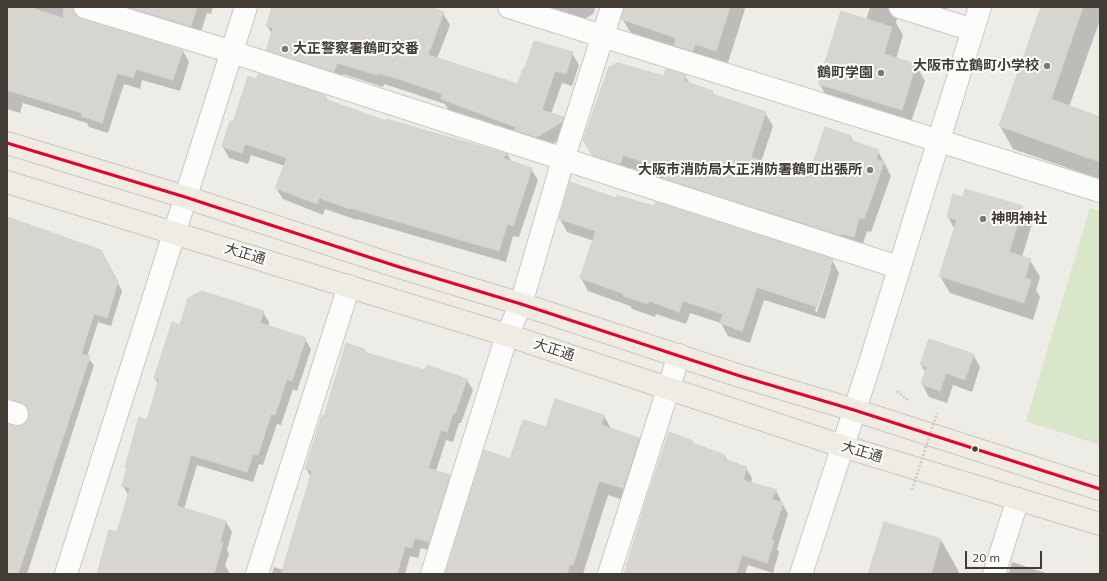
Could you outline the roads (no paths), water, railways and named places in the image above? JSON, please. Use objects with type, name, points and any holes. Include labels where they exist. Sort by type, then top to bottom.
[{"type":"main road","points":[[7,143],[185,197],[396,266],[521,304],[740,376],[854,410],[1100,489]]},
{"type":"main road","name":"大正通","points":[[7,182],[507,335],[669,387],[842,446],[1100,524]]},
{"type":"street","points":[[85,7],[232,52],[898,267]]},
{"type":"street","points":[[66,574],[246,7]]},
{"type":"street","points":[[508,7],[939,139],[1100,191]]},
{"type":"street","points":[[432,574],[507,335],[521,304],[612,7]]},
{"type":"street","points":[[900,7],[973,30]]},
{"type":"street","points":[[801,574],[980,7]]},
{"type":"street","points":[[257,574],[349,286]]},
{"type":"street","points":[[609,574],[679,355]]},
{"type":"street","points":[[994,574],[1018,499]]},
{"type":"place","name":"大正警察署鶴町交番","points":[[285,49]]},
{"type":"place","name":"大阪市立鶴町小学校","points":[[1047,66]]},
{"type":"place","name":"鶴町学園","points":[[881,73]]},
{"type":"place","name":"大阪市消防局大正消防署鶴町出張所","points":[[870,170]]},
{"type":"place","name":"神明神社","points":[[983,219]]}]
